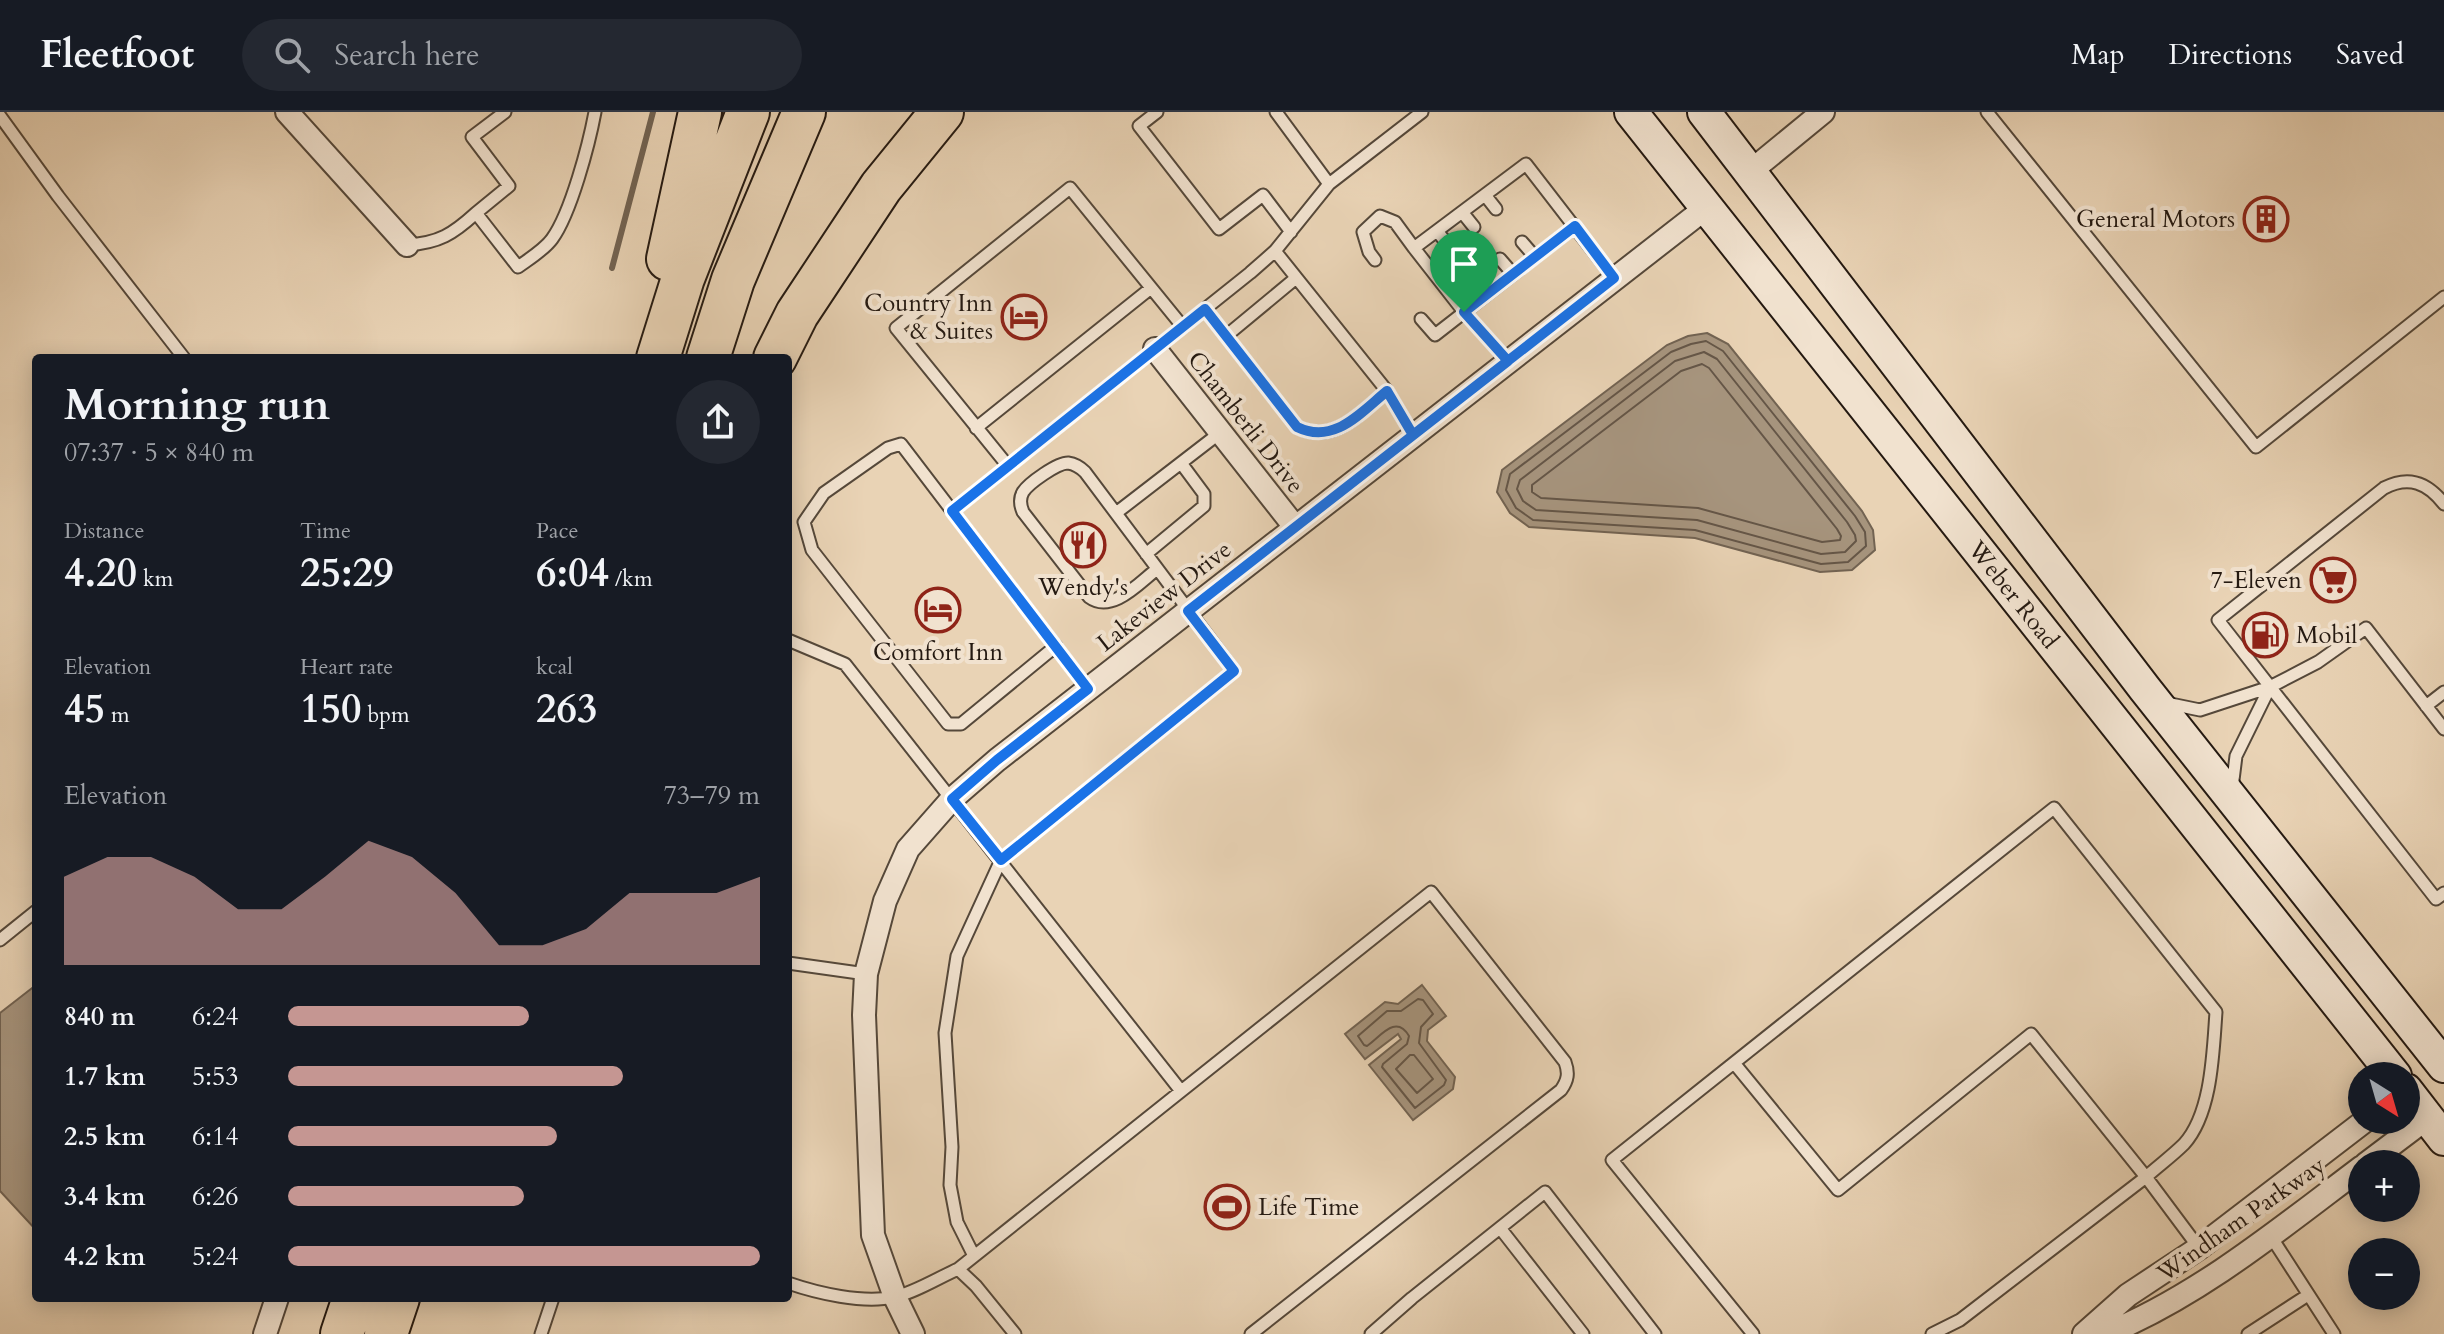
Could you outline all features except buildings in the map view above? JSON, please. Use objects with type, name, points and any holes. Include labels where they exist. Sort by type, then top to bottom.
[{"type":"highway","points":[[647,354],[700,112]]},
{"type":"highway","points":[[659,354],[683,278],[748,112]]},
{"type":"highway","points":[[709,354],[733,280],[804,112]]},
{"type":"highway","points":[[777,354],[797,314],[881,187],[942,112]]},
{"type":"highway","points":[[342,1334],[353,1302]]},
{"type":"highway","points":[[386,1334],[397,1302]]},
{"type":"main road","name":"Weber Road","points":[[1631,112],[2384,1062]]},
{"type":"main road","name":"Weber Road","points":[[1704,112],[2145,689],[2443,1063]]},
{"type":"main road","points":[[2420,1080],[2443,1063]]},
{"type":"main road","points":[[2420,1104],[2438,1121]]},
{"type":"street","points":[[287,112],[407,245]]},
{"type":"street","points":[[1751,171],[1823,112]]},
{"type":"street","name":"Lakeview Drive","points":[[913,1334],[895,1297],[873,1235],[864,1015],[866,974],[885,901],[908,849],[952,799],[997,760],[1707,207]]},
{"type":"street","name":"Chamberli Drive","points":[[1155,349],[1295,527]]},
{"type":"street","name":"Windham Parkway","points":[[2389,1150],[2438,1121]]},
{"type":"street","points":[[2084,1334],[2128,1295],[2199,1248],[2348,1134]]},
{"type":"street","name":"Windham Parkway","points":[[2106,1334],[2128,1325],[2204,1281],[2348,1177]]},
{"type":"street","points":[[265,1334],[276,1302]]},
{"type":"lane","points":[[407,245],[431,244],[457,230],[509,186],[472,137],[505,112]]},
{"type":"lane","points":[[476,213],[518,267],[551,241],[563,220],[595,112]]},
{"type":"lane","points":[[1157,112],[1139,126],[1219,229],[1263,195],[1291,232]]},
{"type":"lane","points":[[1276,112],[1329,184]]},
{"type":"lane","points":[[952,511],[1275,251],[1329,184],[1422,112]]},
{"type":"lane","points":[[1987,112],[2256,447],[2444,297]]},
{"type":"lane","points":[[0,116],[181,354]]},
{"type":"lane","points":[[1414,248],[1526,164],[1614,278]]},
{"type":"lane","points":[[1008,466],[896,328],[1070,188],[1183,327]]},
{"type":"lane","points":[[1485,195],[1496,209]]},
{"type":"lane","points":[[1462,212],[1474,227]]},
{"type":"lane","points":[[1375,260],[1363,232],[1380,216],[1395,222],[1464,312],[1508,361]]},
{"type":"lane","points":[[1421,319],[1435,335],[1575,226]]},
{"type":"lane","points":[[1437,231],[1449,246]]},
{"type":"lane","points":[[1522,242],[1535,257]]},
{"type":"lane","points":[[1275,251],[1387,391],[1413,435]]},
{"type":"lane","points":[[1500,259],[1513,274]]},
{"type":"lane","points":[[1226,336],[1296,278]]},
{"type":"lane","points":[[1475,278],[1488,294]]},
{"type":"lane","points":[[976,428],[1151,288]]},
{"type":"lane","points":[[1205,309],[1297,427],[1307,432],[1319,434],[1341,428],[1387,391]]},
{"type":"lane","points":[[1116,513],[1221,432]]},
{"type":"lane","points":[[1056,646],[961,724],[948,724],[812,550],[804,522],[824,493],[896,444],[901,444],[1056,646],[1088,689]]},
{"type":"lane","points":[[974,1256],[957,1222],[950,1185],[952,1147],[945,1033],[957,956],[1001,860],[1234,671],[1085,472],[1066,463],[1052,469],[1025,490],[1020,500],[1023,512],[1094,601],[1114,601],[1157,569]]},
{"type":"lane","points":[[1146,554],[1204,506],[1204,494],[1181,463]]},
{"type":"lane","points":[[2444,504],[2426,485],[2415,481],[2394,483],[2384,488],[2218,620],[2436,899],[2444,893]]},
{"type":"lane","points":[[2145,689],[2166,703],[2200,710],[2270,687],[2318,662],[2366,628],[2443,727]]},
{"type":"lane","points":[[792,642],[845,664],[1181,1091]]},
{"type":"lane","points":[[2231,796],[2236,756],[2270,687]]},
{"type":"lane","points":[[2426,706],[2444,692]]},
{"type":"lane","points":[[1753,1334],[1612,1160],[2054,808],[2216,1012],[2213,1058],[2200,1120],[2185,1143],[2146,1177],[1960,1320],[1932,1334]]},
{"type":"lane","points":[[792,1284],[857,1299],[895,1297],[958,1269],[1431,892],[1561,1056],[1568,1069],[1566,1084],[1251,1334]]},
{"type":"lane","points":[[0,940],[32,914]]},
{"type":"lane","points":[[792,964],[866,974]]},
{"type":"lane","points":[[1734,1063],[1838,1190],[2031,1034],[2199,1248]]},
{"type":"lane","points":[[1371,1334],[1545,1192],[1655,1334]]},
{"type":"lane","points":[[1500,1228],[1583,1334]]},
{"type":"lane","points":[[2270,1235],[2334,1334]]},
{"type":"lane","points":[[958,1269],[1015,1334]]},
{"type":"lane","points":[[2248,1334],[2308,1295]]},
{"type":"lane","points":[[541,1334],[552,1302]]},
{"type":"water","points":[[1707,333],[1728,344],[1862,511],[1873,530],[1875,550],[1852,570],[1820,572],[1695,538],[1529,527],[1510,513],[1497,492],[1502,470],[1667,345],[1688,336]]},
{"type":"water","points":[[1422,985],[1446,1016],[1428,1030],[1427,1041],[1455,1077],[1453,1089],[1413,1120],[1369,1065],[1401,1039],[1398,1034],[1365,1059],[1345,1034],[1385,1002],[1398,1004]]},
{"type":"water","points":[[32,988],[32,1226],[0,1191],[0,1013]]},
{"type":"waterway","points":[[612,268],[653,112]]},
{"type":"place","name":"General Motors","points":[[2266,219]]},
{"type":"place","name":"Country Inn & Suites","points":[[1024,317]]},
{"type":"place","name":"Wendy's","points":[[1083,545]]},
{"type":"place","name":"7-Eleven","points":[[2333,580]]},
{"type":"place","name":"Comfort Inn","points":[[938,610]]},
{"type":"place","name":"Mobil","points":[[2265,635]]},
{"type":"place","name":"Life Time","points":[[1227,1207]]},
{"type":"route","points":[[1464,312],[1508,361],[1188,611],[1234,671],[1001,860],[952,799],[1088,689],[952,511],[1205,309],[1297,427],[1319,434],[1341,428],[1387,391],[1413,435],[1508,361],[1614,278],[1575,226],[1464,312]]}]
